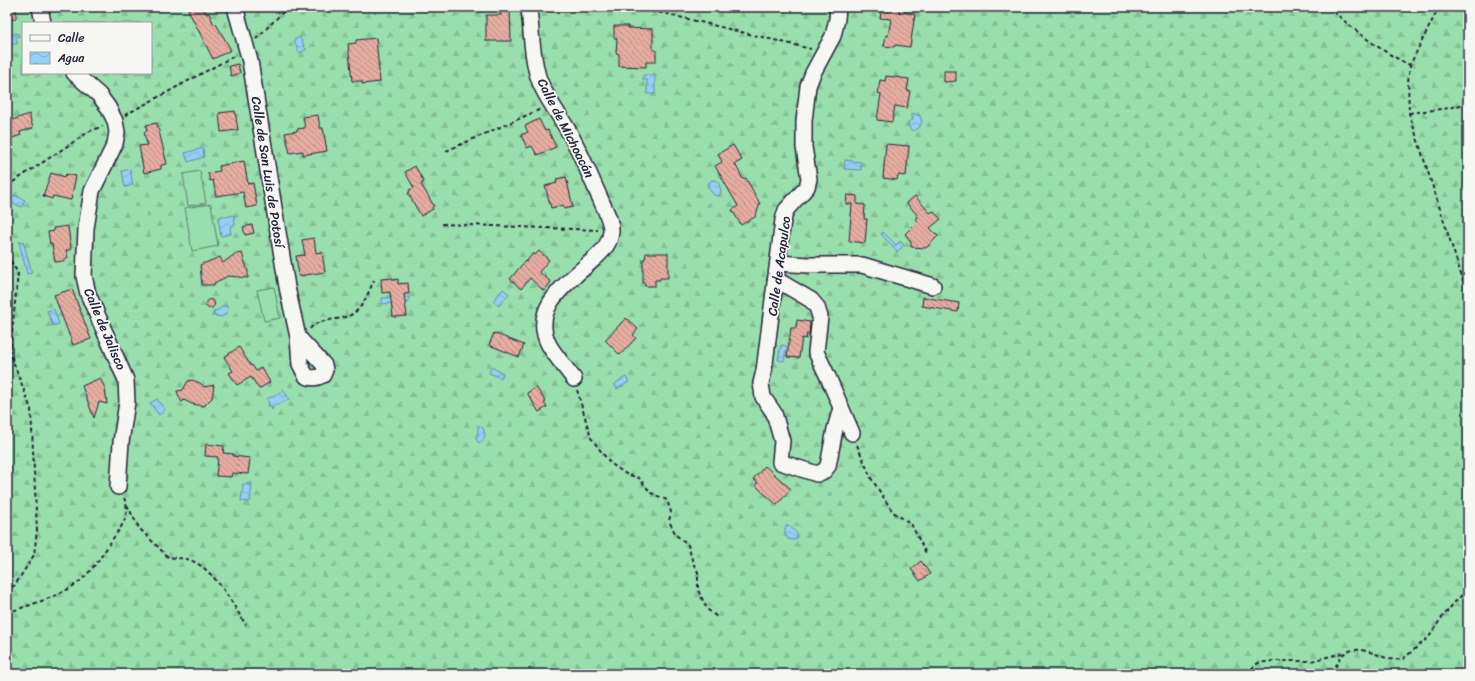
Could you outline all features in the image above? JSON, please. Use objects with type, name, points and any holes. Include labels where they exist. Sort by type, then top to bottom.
[{"type":"street","points":[[40,7],[43,22]]},
{"type":"street","name":"Calle de San Luis de Potosí","points":[[235,7],[247,49],[287,287],[301,341]]},
{"type":"street","name":"Calle de Michoacán","points":[[528,7],[540,82],[580,153],[609,218],[611,230]]},
{"type":"street","name":"Calle de Acapulco","points":[[838,7],[833,36],[813,73],[808,86],[804,147],[809,178],[807,187],[786,210],[783,220],[764,371],[761,383],[763,397],[774,413],[782,441],[780,462],[817,474],[824,471],[828,466],[835,429],[841,408]]},
{"type":"street","name":"Calle de Jalisco","points":[[75,74],[99,95],[108,107],[115,121],[117,132],[116,144],[92,191],[86,228],[84,276],[91,301],[126,380],[127,402],[121,442],[118,486]]},
{"type":"street","points":[[574,379],[550,346],[544,331],[544,315],[548,305],[555,295],[603,251],[610,241],[611,230]]},
{"type":"street","points":[[778,263],[809,265],[862,265],[933,286]]},
{"type":"street","points":[[776,281],[811,300],[817,307],[820,317],[816,352],[852,433]]},
{"type":"path","points":[[7,186],[90,131],[115,121],[247,49],[288,7]]},
{"type":"path","points":[[617,7],[663,13],[824,52]]},
{"type":"path","points":[[1328,7],[1362,36],[1394,57],[1410,65]]},
{"type":"path","points":[[1439,7],[1410,65],[1408,82],[1409,113],[1468,296]]},
{"type":"path","points":[[1409,113],[1449,108],[1468,103]]},
{"type":"path","points":[[446,150],[553,104]]},
{"type":"path","points":[[442,224],[611,230]]},
{"type":"path","points":[[7,255],[18,273],[10,353],[31,409],[37,531],[34,555],[15,585],[7,590]]},
{"type":"path","points":[[301,341],[312,326],[320,322],[345,318],[360,308],[374,280]]},
{"type":"path","points":[[574,379],[591,438],[610,463],[626,474],[639,478],[650,493],[667,500],[671,512],[669,521],[676,535],[688,545],[693,563],[698,572],[698,590],[707,609],[717,617]]},
{"type":"path","points":[[852,433],[871,478],[893,512],[911,524],[927,555]]},
{"type":"path","points":[[118,486],[139,528],[168,557],[186,559],[200,565],[220,585],[246,625]]},
{"type":"path","points":[[7,613],[61,592],[80,581],[95,564],[126,520],[127,504]]},
{"type":"path","points":[[1246,674],[1258,663],[1273,661],[1311,661],[1343,654],[1351,650],[1361,650],[1390,659],[1403,659],[1429,637],[1440,620],[1468,589]]},
{"type":"path","points":[[1334,674],[1336,666],[1343,654]]},
{"type":"green space","points":[[7,7],[1468,7],[1468,674],[7,674]]},
{"type":"green space","points":[[200,171],[206,203],[188,206],[183,174]]},
{"type":"green space","points":[[211,204],[218,246],[192,251],[185,208]]},
{"type":"green space","points":[[274,287],[280,318],[264,321],[257,290]]},
{"type":"water","points":[[7,34],[19,34],[19,36],[16,37],[17,44],[7,44]]},
{"type":"water","points":[[300,37],[306,50],[299,53],[294,40]]},
{"type":"water","points":[[643,75],[655,75],[655,94],[647,94],[647,80],[643,80]]},
{"type":"water","points":[[912,113],[920,116],[922,122],[919,128],[913,131],[908,126],[909,121],[913,120],[913,117],[911,117]]},
{"type":"water","points":[[203,148],[204,157],[188,162],[185,153]]},
{"type":"water","points":[[845,160],[861,162],[861,170],[844,169]]},
{"type":"water","points":[[130,169],[133,185],[125,187],[122,171]]},
{"type":"water","points":[[712,180],[718,182],[720,186],[721,192],[719,196],[714,195],[708,188],[709,183]]},
{"type":"water","points":[[11,194],[25,200],[22,207],[8,201]]},
{"type":"water","points":[[222,215],[225,217],[234,215],[235,225],[230,226],[231,234],[221,236],[218,218]]},
{"type":"water","points":[[883,232],[896,245],[900,241],[904,245],[897,252],[881,234]]},
{"type":"water","points":[[23,241],[32,273],[27,274],[19,242]]},
{"type":"water","points":[[503,289],[509,294],[499,306],[493,301]]},
{"type":"water","points":[[409,297],[409,302],[382,304],[382,298]]},
{"type":"water","points":[[226,306],[228,309],[226,314],[221,317],[213,315],[214,311]]},
{"type":"water","points":[[54,309],[59,324],[53,326],[47,311]]},
{"type":"water","points":[[781,345],[787,346],[784,361],[778,360]]},
{"type":"water","points":[[491,367],[503,373],[501,378],[489,373]]},
{"type":"water","points":[[626,377],[629,382],[617,389],[614,384]]},
{"type":"water","points":[[282,389],[289,399],[273,407],[272,410],[267,399],[283,391]]},
{"type":"water","points":[[157,399],[165,410],[159,415],[150,403]]},
{"type":"water","points":[[478,425],[483,428],[485,435],[483,440],[479,443],[476,439],[478,434]]},
{"type":"water","points":[[250,482],[252,483],[250,502],[241,501],[243,484],[250,485]]},
{"type":"water","points":[[787,525],[790,526],[797,534],[797,538],[794,540],[788,539],[785,534],[785,528]]},
{"type":"building","points":[[7,7],[16,7],[16,19],[7,20]]},
{"type":"building","points":[[194,7],[203,7],[207,14],[209,13],[214,25],[216,24],[231,50],[213,59],[188,10]]},
{"type":"building","points":[[501,7],[510,7],[511,41],[486,41],[486,15],[501,15]]},
{"type":"building","points":[[882,7],[900,7],[899,12],[915,14],[910,47],[895,45],[894,47],[884,46],[886,35],[888,36],[891,19],[880,18]]},
{"type":"building","points":[[614,26],[653,29],[653,50],[656,50],[656,62],[646,62],[646,67],[619,66],[619,54],[616,53],[617,38],[614,38]]},
{"type":"building","points":[[376,38],[380,82],[362,84],[362,81],[352,81],[348,44],[356,43],[356,40]]},
{"type":"building","points":[[238,64],[240,73],[231,76],[229,66]]},
{"type":"building","points":[[944,71],[956,71],[956,81],[944,82]]},
{"type":"building","points":[[886,76],[909,79],[907,90],[910,91],[907,108],[895,106],[892,122],[877,120],[881,94],[878,93],[880,80],[885,81]]},
{"type":"building","points":[[235,111],[238,130],[221,132],[219,113]]},
{"type":"building","points":[[29,114],[33,128],[20,132],[21,135],[7,140],[7,122]]},
{"type":"building","points":[[318,115],[320,128],[323,128],[327,151],[303,155],[303,151],[290,153],[285,133],[305,128],[303,117]]},
{"type":"building","points":[[539,119],[545,131],[548,130],[556,147],[537,155],[532,146],[527,148],[521,135],[528,132],[525,126]]},
{"type":"building","points":[[157,123],[167,164],[161,165],[161,169],[144,173],[139,146],[147,145],[144,132],[147,131],[146,125]]},
{"type":"building","points":[[886,144],[909,146],[906,176],[898,175],[897,180],[883,178]]},
{"type":"building","points":[[733,145],[742,160],[735,164],[743,179],[746,178],[760,204],[755,217],[741,225],[732,210],[738,206],[715,166],[722,162],[718,154]]},
{"type":"building","points":[[244,161],[248,184],[253,183],[257,206],[246,208],[243,192],[216,196],[213,180],[210,181],[208,173],[220,171],[219,166]]},
{"type":"building","points":[[415,166],[424,182],[421,184],[434,206],[432,207],[433,209],[421,216],[408,193],[410,192],[409,190],[414,188],[405,172]]},
{"type":"building","points":[[51,173],[65,177],[66,174],[76,176],[71,200],[53,196],[52,199],[43,196]]},
{"type":"building","points":[[566,177],[573,207],[564,209],[563,205],[551,208],[545,186],[557,183],[556,179]]},
{"type":"building","points":[[847,195],[857,196],[857,204],[865,205],[864,219],[867,219],[865,243],[849,241],[852,204],[846,204]]},
{"type":"building","points":[[915,196],[930,213],[933,211],[941,219],[930,228],[938,236],[926,248],[911,247],[911,242],[905,234],[918,221],[915,219],[918,216],[907,203]]},
{"type":"building","points":[[252,225],[254,233],[245,235],[243,227]]},
{"type":"building","points":[[68,226],[71,250],[66,250],[68,258],[64,259],[64,261],[55,262],[48,232],[54,231],[53,228]]},
{"type":"building","points":[[314,238],[316,253],[322,252],[325,272],[299,276],[296,256],[305,255],[302,240]]},
{"type":"building","points":[[539,251],[549,260],[539,272],[551,282],[544,291],[530,278],[521,289],[510,279],[533,253],[535,255]]},
{"type":"building","points":[[242,253],[248,271],[248,278],[228,276],[214,283],[215,285],[202,285],[200,265],[220,257],[223,263],[235,254]]},
{"type":"building","points":[[646,253],[668,253],[668,278],[660,278],[660,280],[655,280],[655,286],[645,286],[645,283],[643,283],[643,259],[645,259]]},
{"type":"building","points":[[393,278],[393,280],[398,279],[398,284],[408,283],[409,294],[404,294],[407,316],[393,317],[390,292],[382,293],[381,279]]},
{"type":"building","points":[[72,289],[91,339],[73,345],[54,295]]},
{"type":"building","points":[[923,297],[959,303],[958,312],[922,306]]},
{"type":"building","points":[[210,299],[215,304],[210,309],[205,304]]},
{"type":"building","points":[[626,318],[638,329],[633,335],[636,338],[620,355],[605,340]]},
{"type":"building","points":[[797,320],[810,322],[809,334],[807,333],[806,339],[802,338],[799,358],[787,357],[791,328],[796,328]]},
{"type":"building","points":[[494,333],[524,345],[519,357],[489,345]]},
{"type":"building","points":[[239,347],[251,366],[252,365],[256,371],[261,367],[270,382],[259,389],[251,377],[237,385],[229,373],[233,371],[224,357]]},
{"type":"building","points":[[100,378],[105,388],[107,404],[99,402],[94,418],[82,386]]},
{"type":"building","points":[[192,380],[200,383],[204,387],[214,385],[212,398],[204,406],[192,404],[184,400],[182,402],[179,397],[177,391],[183,390],[188,381]]},
{"type":"building","points":[[536,387],[546,402],[544,403],[547,407],[539,412],[527,393]]},
{"type":"building","points":[[206,444],[224,446],[223,453],[250,458],[248,474],[232,473],[231,477],[216,476],[218,457],[205,456]]},
{"type":"building","points":[[765,466],[791,489],[777,505],[755,485],[758,483],[753,479]]},
{"type":"building","points":[[921,561],[930,574],[920,581],[911,569]]}]
